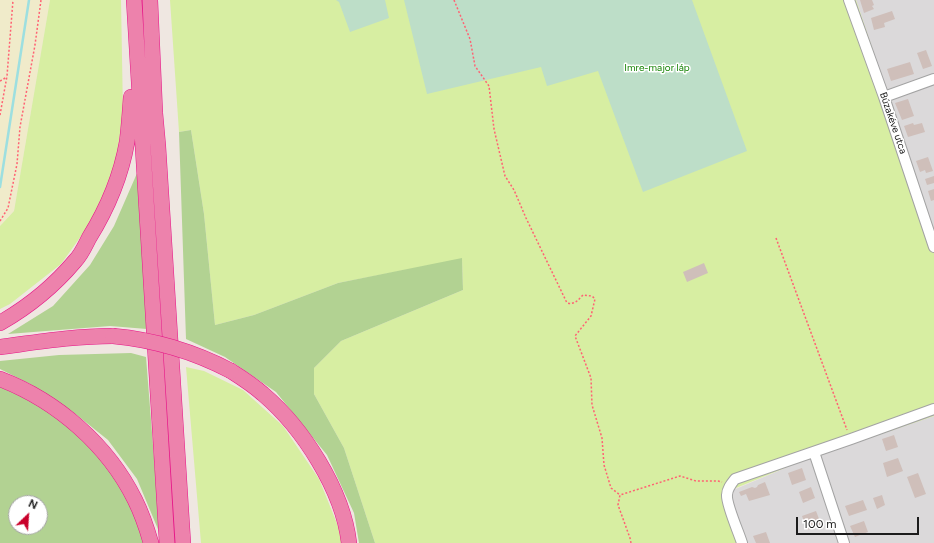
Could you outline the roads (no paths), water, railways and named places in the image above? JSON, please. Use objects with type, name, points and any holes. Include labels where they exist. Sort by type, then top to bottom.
[{"type":"highway","points":[[0,323],[39,296],[58,280],[76,260],[109,202],[127,142],[131,97],[129,38],[134,0]]},
{"type":"highway","points":[[134,0],[167,543]]},
{"type":"highway","points":[[150,0],[155,114],[183,543]]},
{"type":"highway","points":[[0,347],[90,336],[113,336],[155,342],[173,347],[212,361],[231,371],[263,394],[291,422],[305,440],[334,491],[342,513],[349,543]]},
{"type":"highway","points":[[0,379],[26,390],[53,406],[75,424],[95,444],[126,484],[142,516],[151,543]]},
{"type":"highway","points":[[180,506],[189,527],[190,543]]},
{"type":"street","name":"Búzakéve utca","points":[[849,0],[884,97],[934,247]]},
{"type":"street","points":[[884,97],[934,79]]},
{"type":"street","points":[[742,543],[726,499],[728,490],[733,482],[934,409]]},
{"type":"street","points":[[814,452],[844,543]]},
{"type":"waterway","points":[[0,187],[29,0]]},
{"type":"park label","name":"Imre-major láp","points":[[657,68]]}]
